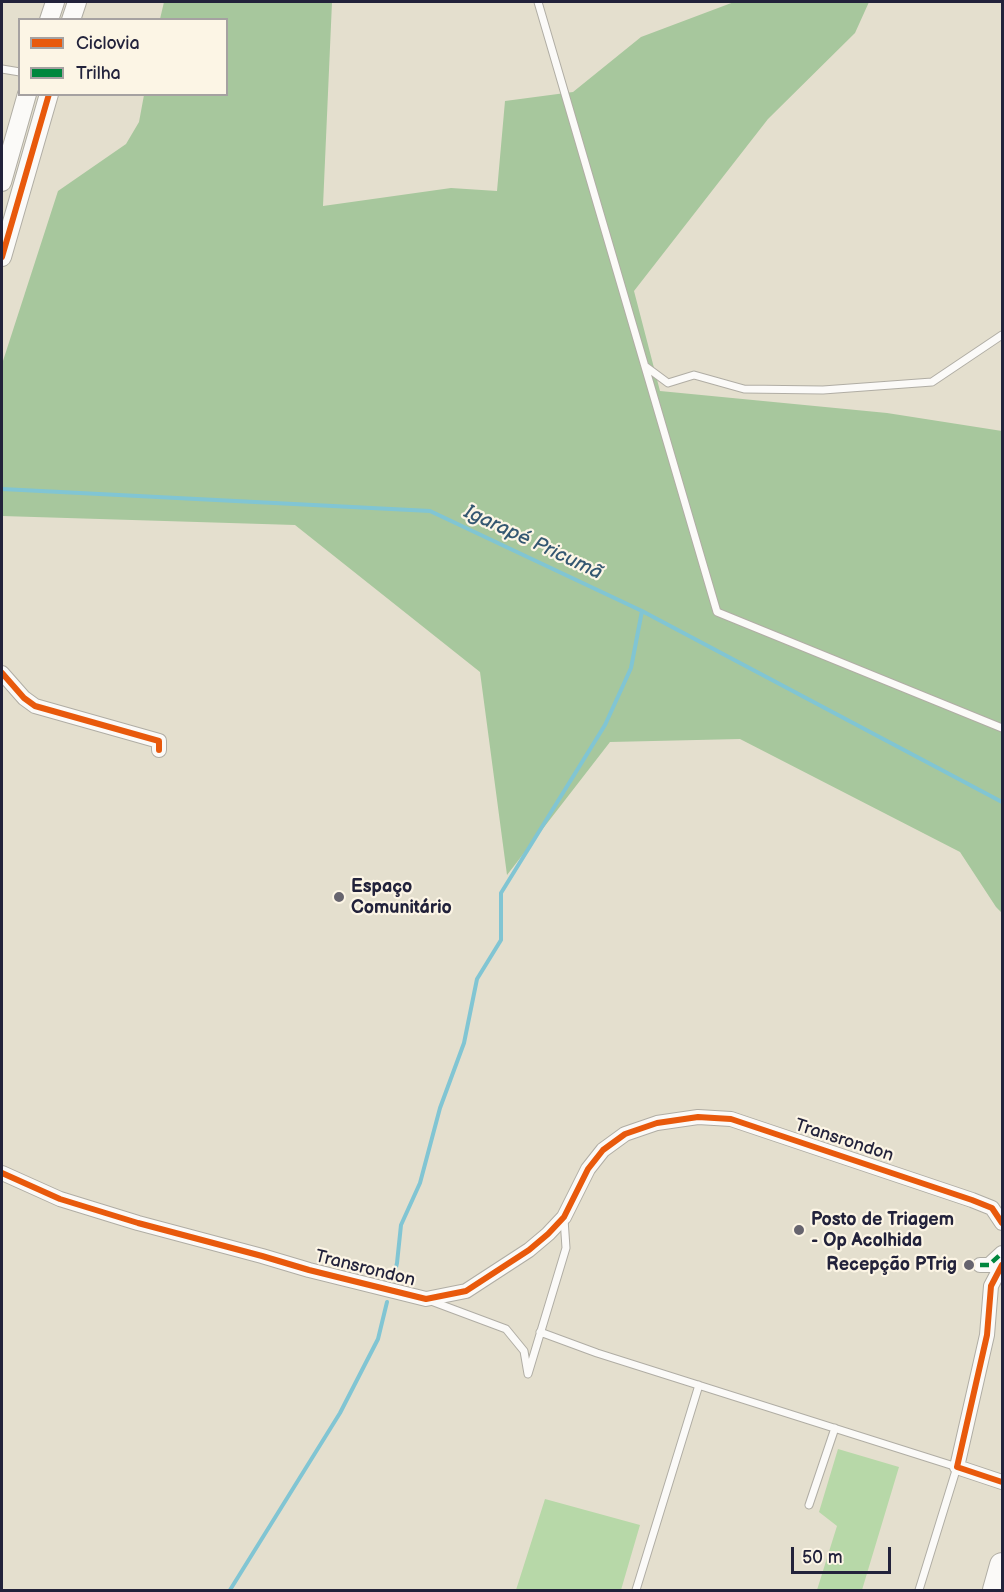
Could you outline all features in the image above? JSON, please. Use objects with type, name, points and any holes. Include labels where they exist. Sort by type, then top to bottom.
[{"type":"highway","points":[[995,1590],[1002,1565]]},
{"type":"street","points":[[50,18],[55,2]]},
{"type":"street","points":[[72,18],[77,2]]},
{"type":"street","points":[[2,182],[26,96]]},
{"type":"street","points":[[2,253],[6,226],[48,96]]},
{"type":"street","points":[[2,673],[24,698],[35,706],[159,741],[159,750]]},
{"type":"street","name":"Transrondon","points":[[2,1173],[60,1199],[116,1216],[309,1270],[426,1299],[466,1292],[529,1250],[564,1217],[588,1169],[603,1150],[626,1134],[657,1124],[698,1117],[731,1119],[972,1200],[992,1208],[1002,1222]]},
{"type":"street","points":[[980,1265],[989,1265],[1002,1253]]},
{"type":"street","points":[[1002,1264],[990,1286],[987,1335],[957,1467],[1002,1482]]},
{"type":"lane","points":[[537,2],[717,612],[1002,728]]},
{"type":"lane","points":[[2,69],[18,72]]},
{"type":"lane","points":[[645,366],[668,383],[694,375],[744,389],[823,390],[932,382],[1002,335]]},
{"type":"lane","points":[[426,1299],[506,1329],[524,1351],[528,1374],[566,1248],[564,1217]]},
{"type":"lane","points":[[540,1332],[957,1467],[919,1590]]},
{"type":"lane","points":[[636,1590],[699,1385]]},
{"type":"lane","points":[[809,1505],[835,1428]]},
{"type":"green space","points":[[164,2],[332,2],[323,206],[451,188],[497,191],[505,101],[573,92],[641,37],[734,2],[869,2],[855,33],[768,119],[634,291],[660,391],[887,413],[1002,431],[1002,913],[960,852],[740,739],[610,742],[507,875],[480,672],[295,525],[2,516],[2,364],[58,191],[126,144],[139,122],[144,96],[228,96],[228,18],[160,18]]},
{"type":"green space","points":[[838,1449],[899,1467],[862,1590],[817,1590],[837,1526],[819,1512]]},
{"type":"green space","points":[[545,1499],[640,1525],[621,1590],[516,1590]]},
{"type":"waterway","name":"Igarapé Pricumã","points":[[2,489],[430,511],[642,611],[1002,802]]},
{"type":"waterway","points":[[393,1280],[401,1225],[420,1183],[440,1108],[464,1043],[477,979],[501,940],[501,893],[605,725],[631,668],[642,611]]},
{"type":"waterway","points":[[230,1590],[340,1413],[378,1339],[387,1302]]},
{"type":"marked path","points":[[980,1265],[989,1265],[1002,1253]]},
{"type":"cycle path","points":[[2,257],[48,96]]},
{"type":"cycle path","points":[[2,673],[24,698],[35,706],[159,741],[159,750]]},
{"type":"cycle path","points":[[2,1173],[60,1199],[138,1223],[309,1270],[426,1299],[466,1291],[529,1250],[564,1217],[588,1169],[603,1150],[625,1134],[657,1123],[698,1117],[731,1119],[972,1200],[992,1208],[1002,1223]]},
{"type":"cycle path","points":[[1002,1265],[991,1286],[987,1335],[957,1467],[1002,1482]]},
{"type":"place","name":"Espaço Comunitário","points":[[339,897]]},
{"type":"place","name":"Posto de Triagem - Op Acolhida","points":[[799,1230]]},
{"type":"place","name":"Recepção PTrig","points":[[969,1265]]}]
